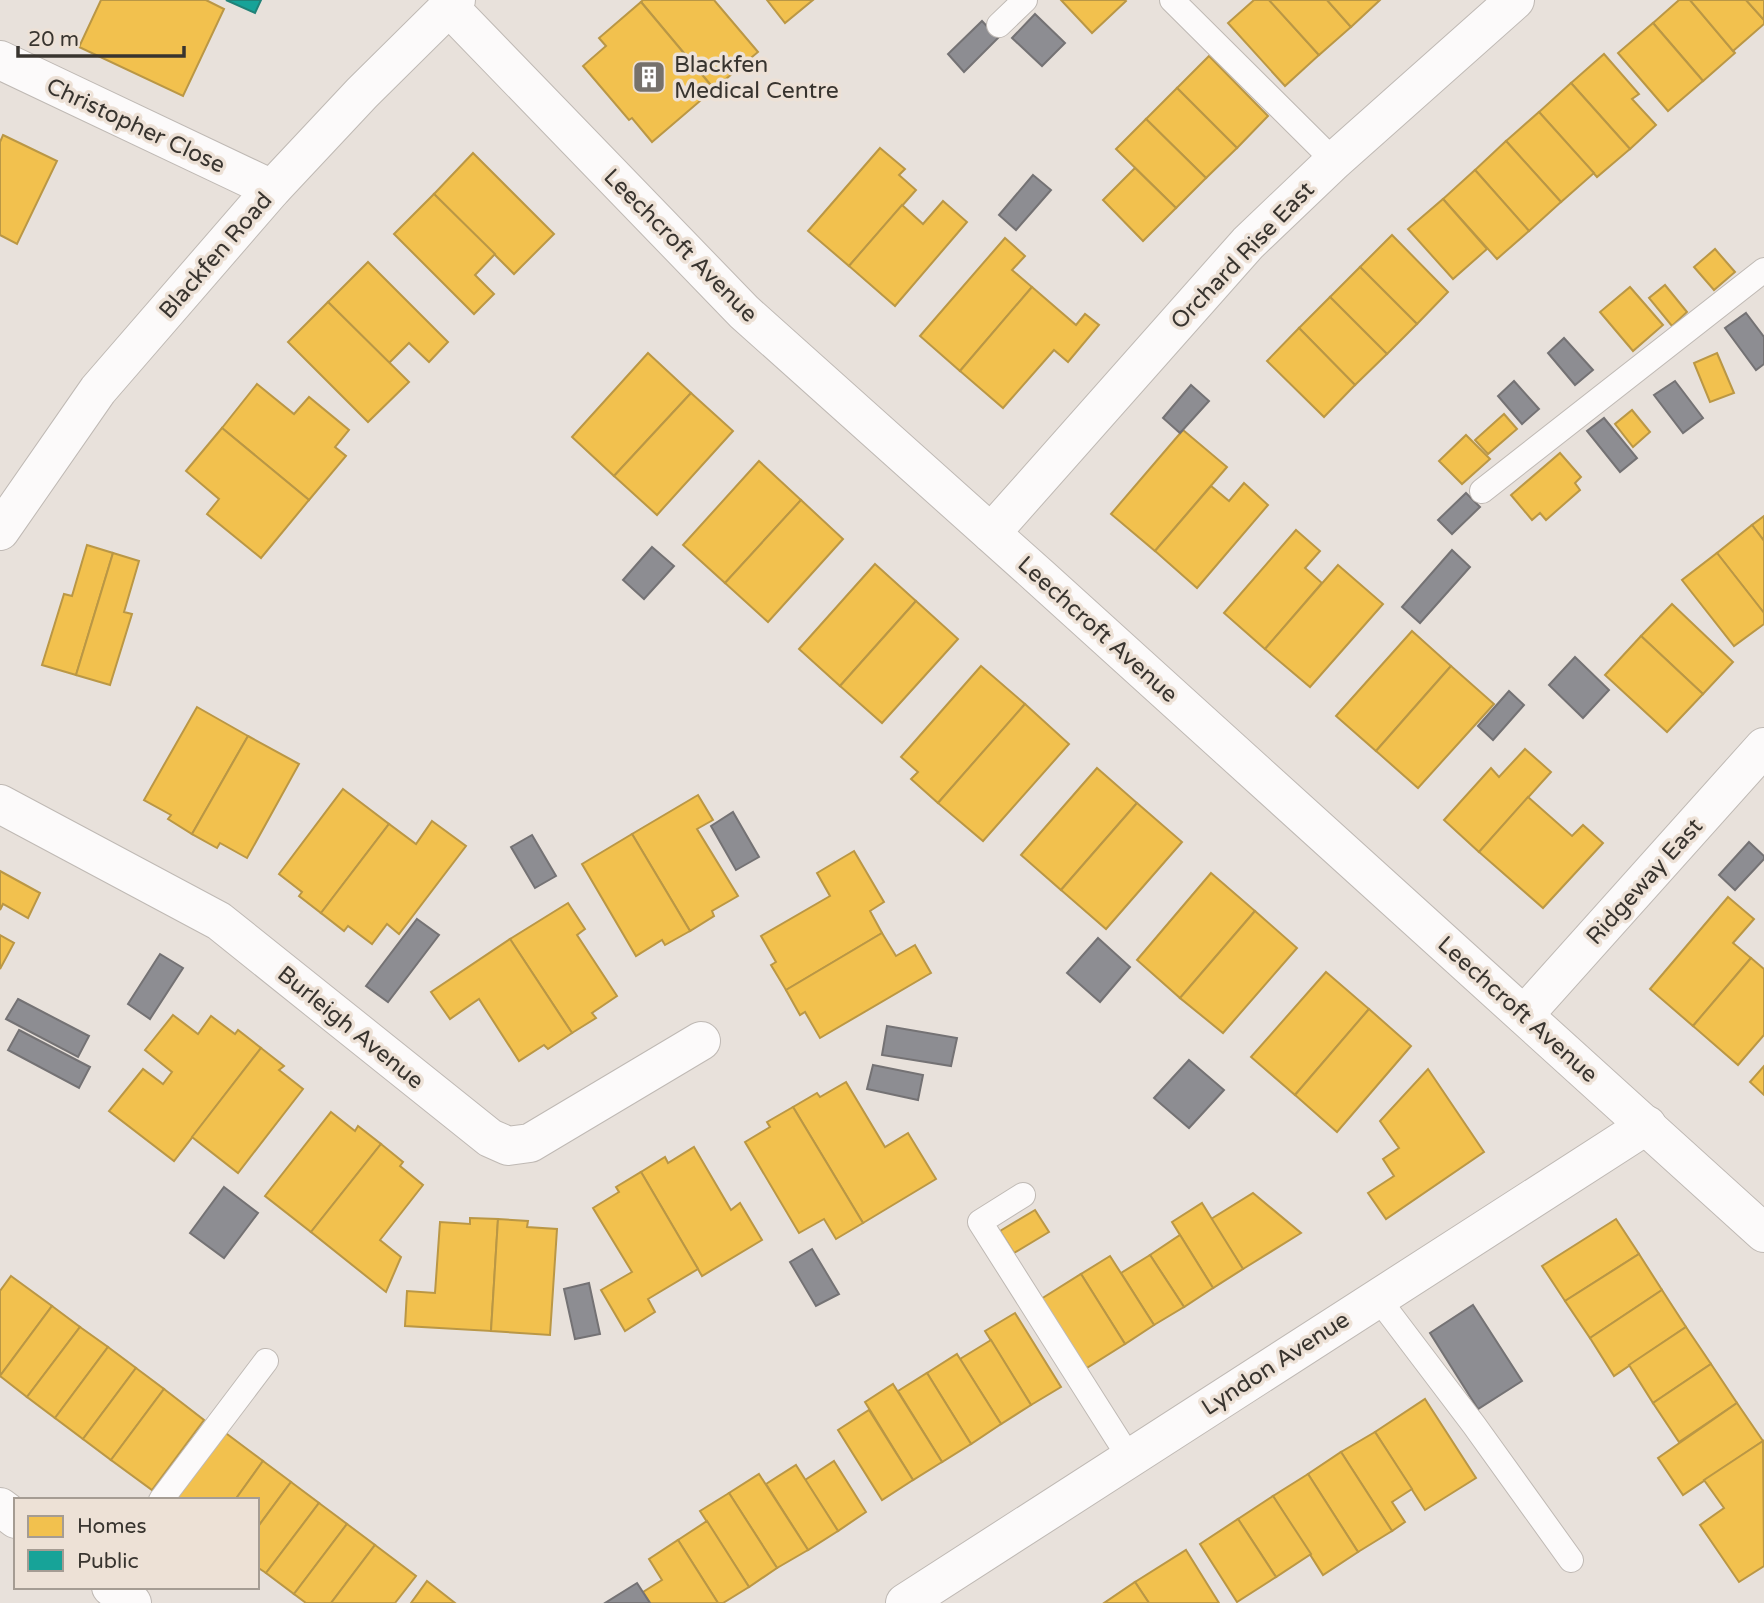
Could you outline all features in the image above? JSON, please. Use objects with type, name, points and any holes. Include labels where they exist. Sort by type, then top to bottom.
[{"type":"street","name":"Orchard Rise East","points":[[992,533],[1248,243],[1334,161],[1515,0]]},
{"type":"street","name":"Blackfen Road","points":[[0,531],[98,390],[272,189],[362,93],[453,3]]},
{"type":"street","name":"Leechcroft Avenue","points":[[453,3],[744,312],[992,533],[1764,1233]]},
{"type":"street","name":"Christopher Close","points":[[0,60],[272,189]]},
{"type":"street","name":"Ridgeway East","points":[[1524,1015],[1764,747]]},
{"type":"street","name":"Burleigh Avenue","points":[[0,804],[219,921],[490,1138],[508,1146],[530,1143],[701,1041]]},
{"type":"street","name":"Lyndon Avenue","points":[[906,1603],[1647,1125]]},
{"type":"street","points":[[114,1589],[132,1603]]},
{"type":"lane","points":[[999,25],[1026,0]]},
{"type":"lane","points":[[1171,0],[1334,161]]},
{"type":"lane","points":[[1482,491],[1764,270]]},
{"type":"lane","points":[[1023,1195],[980,1222],[1129,1457]]},
{"type":"lane","points":[[1377,1297],[1571,1560]]},
{"type":"lane","points":[[163,1498],[266,1361]]},
{"type":"building: Homes","points":[[101,0],[206,0],[224,9],[183,96],[79,47]]},
{"type":"building: Homes","points":[[714,0],[758,52],[714,89],[641,2]]},
{"type":"building: Homes","points":[[767,0],[813,0],[785,23]]},
{"type":"building: Homes","points":[[1061,0],[1125,0],[1126,1],[1092,33]]},
{"type":"building: Homes","points":[[1254,0],[1269,0],[1319,55],[1285,86],[1228,23]]},
{"type":"building: Homes","points":[[1269,0],[1327,0],[1351,27],[1319,55]]},
{"type":"building: Homes","points":[[1327,0],[1380,0],[1351,27]]},
{"type":"building: Homes","points":[[1679,0],[1690,0],[1735,53],[1703,81],[1653,23]]},
{"type":"building: Homes","points":[[1690,0],[1746,0],[1764,20],[1764,24],[1733,51]]},
{"type":"building: Homes","points":[[1746,0],[1764,0],[1764,20]]},
{"type":"building: Homes","name":"Blackfen Medical Centre","points":[[641,2],[714,89],[652,142],[632,118],[629,120],[583,66],[606,46],[599,38]]},
{"type":"building: Homes","points":[[1653,23],[1703,81],[1668,111],[1618,53]]},
{"type":"building: Homes","points":[[1604,54],[1639,94],[1632,99],[1656,125],[1630,149],[1571,83]]},
{"type":"building: Homes","points":[[1209,56],[1268,116],[1237,148],[1177,88]]},
{"type":"building: Homes","points":[[1571,83],[1630,149],[1597,177],[1539,112]]},
{"type":"building: Homes","points":[[1177,88],[1237,148],[1206,178],[1146,119]]},
{"type":"building: Homes","points":[[1539,112],[1594,173],[1561,202],[1506,141]]},
{"type":"building: Homes","points":[[1146,119],[1206,178],[1176,208],[1116,149]]},
{"type":"building: Homes","points":[[3,135],[57,161],[17,244],[0,235],[0,142]]},
{"type":"building: Homes","points":[[1506,141],[1561,202],[1529,231],[1475,170]]},
{"type":"building: Homes","points":[[880,148],[905,169],[899,175],[916,190],[849,266],[808,231]]},
{"type":"building: Homes","points":[[473,153],[554,234],[514,274],[434,194]]},
{"type":"building: Homes","points":[[1135,168],[1176,208],[1143,241],[1103,200]]},
{"type":"building: Homes","points":[[1475,170],[1529,231],[1497,259],[1443,199]]},
{"type":"building: Homes","points":[[434,194],[495,254],[475,275],[494,294],[474,314],[394,234]]},
{"type":"building: Homes","points":[[1443,199],[1487,249],[1453,279],[1408,229]]},
{"type":"building: Homes","points":[[943,201],[967,222],[895,306],[849,266],[902,205],[923,224]]},
{"type":"building: Homes","points":[[1392,235],[1448,292],[1417,324],[1360,267]]},
{"type":"building: Homes","points":[[1005,238],[1025,256],[1012,270],[1032,287],[960,371],[920,336]]},
{"type":"building: Homes","points":[[1715,249],[1735,272],[1714,290],[1694,267]]},
{"type":"building: Homes","points":[[368,262],[448,342],[429,362],[409,343],[389,363],[328,302]]},
{"type":"building: Homes","points":[[1360,267],[1417,324],[1387,354],[1330,297]]},
{"type":"building: Homes","points":[[1665,285],[1687,312],[1672,326],[1649,298]]},
{"type":"building: Homes","points":[[1032,287],[1076,325],[1085,314],[1099,325],[1068,362],[1054,350],[1003,408],[960,371]]},
{"type":"building: Homes","points":[[1630,287],[1663,325],[1633,351],[1600,312]]},
{"type":"building: Homes","points":[[1330,297],[1387,354],[1355,385],[1299,328]]},
{"type":"building: Homes","points":[[328,302],[409,382],[368,422],[288,342]]},
{"type":"building: Homes","points":[[1299,328],[1355,385],[1324,417],[1267,361]]},
{"type":"building: Homes","points":[[648,353],[691,393],[614,476],[572,437]]},
{"type":"building: Homes","points":[[1717,353],[1734,393],[1710,402],[1694,363]]},
{"type":"building: Homes","points":[[257,384],[294,414],[309,397],[349,430],[335,447],[346,456],[309,500],[222,428]]},
{"type":"building: Homes","points":[[691,393],[733,431],[657,515],[614,476]]},
{"type":"building: Homes","points":[[1632,410],[1650,432],[1633,447],[1615,424]]},
{"type":"building: Homes","points":[[1504,414],[1517,429],[1488,454],[1475,440]]},
{"type":"building: Homes","points":[[222,428],[309,500],[261,558],[207,514],[219,499],[186,471]]},
{"type":"building: Homes","points":[[1183,430],[1227,467],[1155,551],[1111,514]]},
{"type":"building: Homes","points":[[1466,435],[1490,459],[1462,484],[1439,461]]},
{"type":"building: Homes","points":[[1560,453],[1581,477],[1575,483],[1580,490],[1546,520],[1540,513],[1532,520],[1511,495]]},
{"type":"building: Homes","points":[[759,461],[801,500],[725,583],[683,545]]},
{"type":"building: Homes","points":[[1244,483],[1268,505],[1197,588],[1155,551],[1211,486],[1229,501]]},
{"type":"building: Homes","points":[[801,500],[843,539],[768,622],[725,583]]},
{"type":"building: Homes","points":[[1764,516],[1764,541],[1752,525]]},
{"type":"building: Homes","points":[[1752,525],[1764,541],[1764,613],[1717,553]]},
{"type":"building: Homes","points":[[1296,530],[1320,551],[1305,568],[1322,583],[1265,649],[1224,613]]},
{"type":"building: Homes","points":[[87,545],[113,553],[76,675],[42,665],[64,594],[72,596]]},
{"type":"building: Homes","points":[[113,553],[139,561],[124,612],[132,614],[110,685],[76,675]]},
{"type":"building: Homes","points":[[1717,553],[1764,613],[1764,624],[1734,646],[1682,580]]},
{"type":"building: Homes","points":[[875,564],[916,601],[840,686],[799,649]]},
{"type":"building: Homes","points":[[1338,565],[1383,604],[1310,687],[1265,649]]},
{"type":"building: Homes","points":[[916,601],[958,639],[882,723],[840,686]]},
{"type":"building: Homes","points":[[1672,604],[1733,662],[1703,694],[1641,636]]},
{"type":"building: Homes","points":[[1412,631],[1451,666],[1376,751],[1336,716]]},
{"type":"building: Homes","points":[[1641,636],[1703,694],[1667,732],[1605,675]]},
{"type":"building: Homes","points":[[981,666],[1025,704],[938,803],[911,779],[918,772],[901,757]]},
{"type":"building: Homes","points":[[1451,666],[1494,704],[1418,788],[1376,751]]},
{"type":"building: Homes","points":[[1025,704],[1069,744],[983,841],[938,803]]},
{"type":"building: Homes","points":[[197,707],[248,736],[192,834],[168,819],[171,815],[144,800]]},
{"type":"building: Homes","points":[[248,736],[299,764],[247,858],[220,843],[217,848],[192,834]]},
{"type":"building: Homes","points":[[1525,749],[1551,772],[1479,852],[1444,820],[1491,768],[1499,777]]},
{"type":"building: Homes","points":[[1097,768],[1137,803],[1061,890],[1021,855]]},
{"type":"building: Homes","points":[[343,789],[389,824],[321,913],[299,896],[302,892],[279,874]]},
{"type":"building: Homes","points":[[698,795],[713,820],[697,829],[738,896],[712,911],[714,916],[690,931],[632,834]]},
{"type":"building: Homes","points":[[1528,797],[1572,836],[1583,825],[1603,843],[1543,908],[1479,852]]},
{"type":"building: Homes","points":[[1137,803],[1182,842],[1106,929],[1061,890]]},
{"type":"building: Homes","points":[[432,821],[466,846],[399,934],[387,924],[372,944],[348,926],[344,931],[321,913],[389,824],[416,844]]},
{"type":"building: Homes","points":[[632,834],[690,931],[665,945],[662,940],[636,956],[582,864]]},
{"type":"building: Homes","points":[[854,851],[884,902],[870,911],[882,933],[786,990],[771,965],[776,962],[761,936],[830,896],[817,873]]},
{"type":"building: Homes","points":[[0,871],[40,893],[28,918],[3,904],[0,910]]},
{"type":"building: Homes","points":[[1211,873],[1255,911],[1180,998],[1137,960]]},
{"type":"building: Homes","points":[[1728,897],[1754,919],[1733,943],[1751,958],[1693,1026],[1650,989]]},
{"type":"building: Homes","points":[[568,903],[585,929],[577,935],[617,996],[592,1013],[596,1018],[572,1033],[510,939]]},
{"type":"building: Homes","points":[[1255,911],[1297,948],[1223,1033],[1180,998]]},
{"type":"building: Homes","points":[[882,933],[896,956],[915,945],[931,973],[820,1038],[805,1012],[800,1015],[786,990]]},
{"type":"building: Homes","points":[[0,935],[14,943],[0,969]]},
{"type":"building: Homes","points":[[510,939],[572,1033],[548,1049],[544,1045],[519,1061],[479,999],[450,1019],[431,992]]},
{"type":"building: Homes","points":[[1751,958],[1764,969],[1764,1035],[1738,1065],[1693,1026]]},
{"type":"building: Homes","points":[[1326,972],[1369,1009],[1295,1095],[1251,1057]]},
{"type":"building: Homes","points":[[1369,1009],[1411,1046],[1337,1132],[1295,1095]]},
{"type":"building: Homes","points":[[173,1015],[198,1034],[211,1016],[235,1034],[238,1030],[261,1048],[174,1161],[109,1111],[143,1069],[163,1084],[172,1072],[145,1050]]},
{"type":"building: Homes","points":[[261,1048],[284,1066],[279,1070],[303,1089],[238,1173],[192,1137]]},
{"type":"building: Homes","points":[[1764,1066],[1764,1095],[1750,1082]]},
{"type":"building: Homes","points":[[1428,1069],[1484,1152],[1386,1219],[1368,1193],[1394,1176],[1383,1159],[1399,1148],[1380,1121]]},
{"type":"building: Homes","points":[[846,1082],[885,1147],[908,1133],[936,1179],[863,1223],[793,1107],[817,1093],[820,1097]]},
{"type":"building: Homes","points":[[793,1107],[863,1223],[836,1239],[824,1219],[799,1233],[745,1142],[770,1127],[767,1122]]},
{"type":"building: Homes","points":[[331,1112],[355,1131],[358,1126],[381,1144],[311,1232],[265,1196]]},
{"type":"building: Homes","points":[[381,1144],[403,1162],[400,1166],[423,1185],[380,1240],[401,1257],[386,1292],[311,1232]]},
{"type":"building: Homes","points":[[694,1147],[731,1210],[740,1203],[762,1240],[702,1276],[641,1172],[665,1157],[668,1163]]},
{"type":"building: Homes","points":[[641,1172],[698,1269],[648,1299],[655,1312],[625,1331],[601,1290],[632,1272],[593,1208],[619,1192],[616,1187]]},
{"type":"building: Homes","points":[[1253,1193],[1301,1233],[1243,1269],[1211,1219]]},
{"type":"building: Homes","points":[[1202,1203],[1243,1269],[1213,1288],[1172,1222]]},
{"type":"building: Homes","points":[[1035,1210],[1049,1232],[1014,1253],[1000,1231]]},
{"type":"building: Homes","points":[[470,1218],[498,1219],[491,1331],[405,1326],[407,1291],[435,1293],[440,1222],[470,1224]]},
{"type":"building: Homes","points":[[498,1219],[528,1221],[527,1227],[557,1229],[550,1335],[491,1331]]},
{"type":"building: Homes","points":[[1616,1219],[1639,1254],[1565,1301],[1542,1266]]},
{"type":"building: Homes","points":[[1180,1235],[1213,1288],[1184,1307],[1150,1255]]},
{"type":"building: Homes","points":[[1639,1254],[1662,1290],[1590,1338],[1565,1301]]},
{"type":"building: Homes","points":[[1150,1255],[1184,1307],[1154,1325],[1121,1273]]},
{"type":"building: Homes","points":[[1110,1256],[1154,1325],[1125,1344],[1081,1274]]},
{"type":"building: Homes","points":[[1081,1274],[1125,1344],[1085,1369],[1041,1299]]},
{"type":"building: Homes","points":[[11,1276],[52,1306],[0,1376],[0,1291]]},
{"type":"building: Homes","points":[[1662,1290],[1686,1327],[1614,1376],[1590,1338]]},
{"type":"building: Homes","points":[[52,1306],[80,1327],[27,1397],[0,1376]]},
{"type":"building: Homes","points":[[1015,1313],[1061,1387],[1031,1405],[985,1331]]},
{"type":"building: Homes","points":[[80,1327],[108,1347],[55,1418],[27,1397]]},
{"type":"building: Homes","points":[[1686,1327],[1711,1364],[1653,1403],[1629,1365]]},
{"type":"building: Homes","points":[[991,1340],[1031,1405],[1001,1424],[960,1359]]},
{"type":"building: Homes","points":[[108,1347],[136,1368],[83,1439],[55,1418]]},
{"type":"building: Homes","points":[[957,1354],[1001,1424],[971,1444],[927,1373]]},
{"type":"building: Homes","points":[[1711,1364],[1737,1403],[1679,1442],[1653,1403]]},
{"type":"building: Homes","points":[[136,1368],[164,1389],[111,1460],[83,1439]]},
{"type":"building: Homes","points":[[927,1373],[971,1444],[942,1462],[898,1391]]},
{"type":"building: Homes","points":[[893,1384],[942,1462],[913,1480],[865,1402]]},
{"type":"building: Homes","points":[[164,1389],[204,1420],[152,1490],[111,1460]]},
{"type":"building: Homes","points":[[1425,1399],[1476,1478],[1425,1510],[1375,1432]]},
{"type":"building: Homes","points":[[1737,1403],[1763,1441],[1683,1495],[1658,1458]]},
{"type":"building: Homes","points":[[869,1410],[913,1480],[882,1500],[838,1430]]},
{"type":"building: Homes","points":[[223,1431],[263,1461],[236,1498],[173,1498]]},
{"type":"building: Homes","points":[[1375,1432],[1412,1489],[1392,1502],[1405,1522],[1392,1531],[1341,1452]]},
{"type":"building: Homes","points":[[1763,1441],[1764,1566],[1739,1582],[1700,1525],[1724,1508],[1704,1480]]},
{"type":"building: Homes","points":[[1341,1452],[1392,1531],[1358,1552],[1308,1474]]},
{"type":"building: Homes","points":[[263,1461],[291,1482],[259,1525],[259,1498],[236,1498]]},
{"type":"building: Homes","points":[[834,1461],[866,1512],[838,1531],[805,1480]]},
{"type":"building: Homes","points":[[796,1465],[838,1531],[808,1550],[766,1484]]},
{"type":"building: Homes","points":[[759,1474],[808,1550],[777,1568],[729,1493]]},
{"type":"building: Homes","points":[[1308,1474],[1358,1552],[1323,1575],[1273,1496]]},
{"type":"building: Homes","points":[[291,1482],[319,1503],[266,1573],[259,1568],[259,1525]]},
{"type":"building: Homes","points":[[729,1493],[777,1568],[749,1587],[700,1511]]},
{"type":"building: Homes","points":[[1273,1496],[1311,1554],[1276,1577],[1238,1519]]},
{"type":"building: Homes","points":[[319,1503],[347,1524],[294,1594],[266,1573]]},
{"type":"building: Homes","points":[[1238,1519],[1276,1577],[1237,1602],[1200,1544]]},
{"type":"building: Homes","points":[[707,1521],[749,1587],[723,1603],[718,1603],[678,1540]]},
{"type":"building: Homes","points":[[347,1524],[375,1545],[331,1603],[306,1603],[294,1594]]},
{"type":"building: Homes","points":[[678,1540],[718,1603],[650,1603],[643,1592],[662,1580],[649,1559]]},
{"type":"building: Homes","points":[[375,1545],[416,1576],[395,1603],[331,1603]]},
{"type":"building: Homes","points":[[1186,1550],[1219,1603],[1149,1603],[1135,1582]]},
{"type":"building: Homes","points":[[427,1581],[455,1603],[411,1603]]},
{"type":"building: Homes","points":[[1135,1582],[1149,1603],[1104,1603]]},
{"type":"building: Public","points":[[226,0],[261,0],[255,13]]},
{"type":"building: Industry","points":[[1035,14],[1065,43],[1042,66],[1012,38]]},
{"type":"building: Industry","points":[[982,21],[998,38],[964,72],[948,54]]},
{"type":"building: Industry","points":[[1033,175],[1051,190],[1016,230],[999,215]]},
{"type":"building: Industry","points":[[1746,313],[1764,337],[1764,364],[1756,370],[1725,328]]},
{"type":"building: Industry","points":[[1564,338],[1593,370],[1575,385],[1548,353]]},
{"type":"building: Industry","points":[[1514,381],[1539,409],[1522,424],[1498,396]]},
{"type":"building: Industry","points":[[1675,381],[1703,418],[1683,433],[1654,395]]},
{"type":"building: Industry","points":[[1191,385],[1209,401],[1180,433],[1163,418]]},
{"type":"building: Industry","points":[[1604,418],[1637,458],[1620,472],[1587,431]]},
{"type":"building: Industry","points":[[1466,493],[1480,507],[1452,534],[1438,520]]},
{"type":"building: Industry","points":[[652,547],[674,566],[644,599],[623,580]]},
{"type":"building: Industry","points":[[1452,550],[1470,567],[1420,623],[1402,607]]},
{"type":"building: Industry","points":[[1575,657],[1609,690],[1583,718],[1549,685]]},
{"type":"building: Industry","points":[[1509,691],[1524,705],[1493,740],[1478,726]]},
{"type":"building: Industry","points":[[733,812],[759,857],[736,870],[711,826]]},
{"type":"building: Industry","points":[[532,835],[556,876],[535,888],[511,847]]},
{"type":"building: Industry","points":[[1749,842],[1764,859],[1735,890],[1719,875]]},
{"type":"building: Industry","points":[[417,919],[439,935],[388,1002],[366,986]]},
{"type":"building: Industry","points":[[1098,938],[1130,967],[1100,1002],[1067,973]]},
{"type":"building: Industry","points":[[160,954],[183,968],[150,1019],[128,1004]]},
{"type":"building: Industry","points":[[18,999],[89,1036],[78,1057],[6,1019]]},
{"type":"building: Industry","points":[[887,1026],[957,1038],[951,1066],[882,1055]]},
{"type":"building: Industry","points":[[19,1030],[90,1067],[79,1088],[8,1050]]},
{"type":"building: Industry","points":[[1189,1060],[1224,1090],[1189,1128],[1154,1098]]},
{"type":"building: Industry","points":[[873,1065],[923,1075],[918,1100],[867,1089]]},
{"type":"building: Industry","points":[[224,1187],[258,1213],[224,1258],[190,1233]]},
{"type":"building: Industry","points":[[812,1249],[839,1294],[816,1306],[790,1262]]},
{"type":"building: Industry","points":[[589,1283],[600,1334],[575,1339],[564,1289]]},
{"type":"building: Industry","points":[[1473,1305],[1522,1381],[1478,1409],[1430,1333]]},
{"type":"building: Industry","points":[[637,1583],[650,1603],[605,1603]]},
{"type":"place","name":"Blackfen Medical Centre","points":[[649,77]]}]
